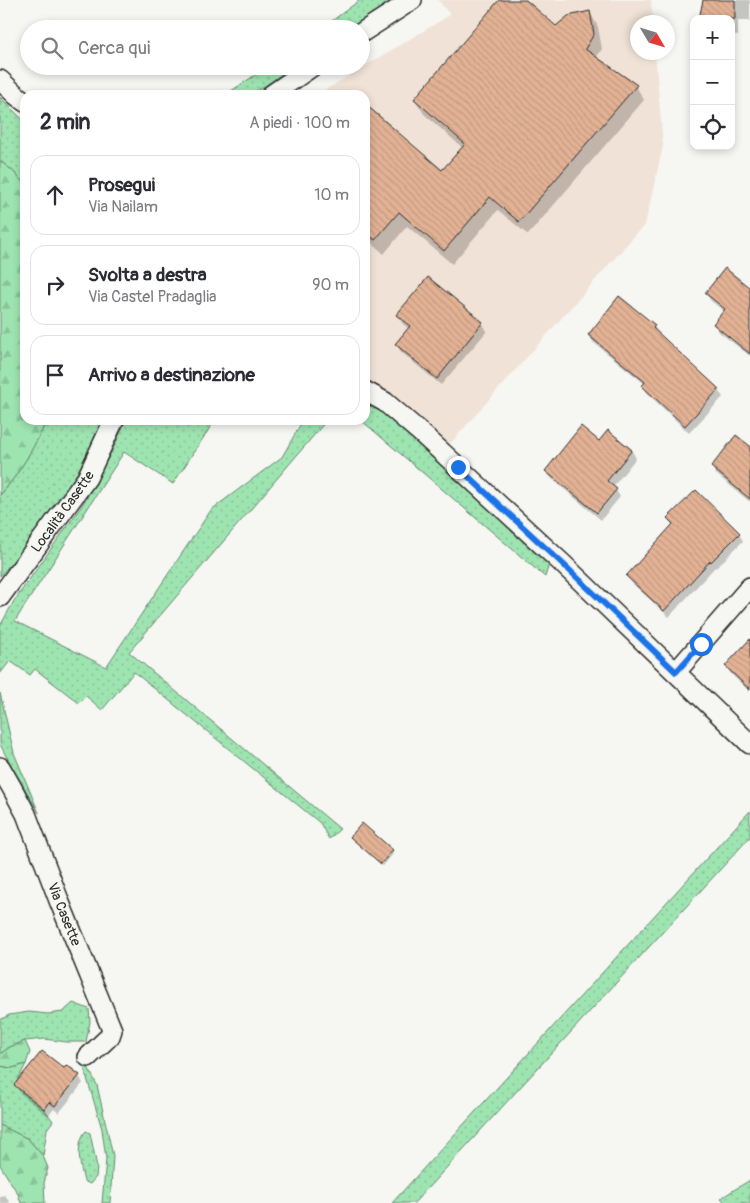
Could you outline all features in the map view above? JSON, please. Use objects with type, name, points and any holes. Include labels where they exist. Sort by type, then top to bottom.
[{"type":"street","points":[[370,27],[412,0]]},
{"type":"street","points":[[278,90],[300,75]]},
{"type":"street","points":[[0,80],[20,98]]},
{"type":"street","points":[[370,394],[385,402],[420,432],[564,565],[750,744]]},
{"type":"street","name":"Località Casette","points":[[0,597],[87,478],[112,425]]},
{"type":"street","points":[[676,672],[750,587]]},
{"type":"street","name":"Via Casette","points":[[0,767],[26,814],[112,1030],[110,1036],[88,1057]]},
{"type":"shaded area","points":[[438,0],[651,0],[652,15],[630,15],[630,60],[656,60],[663,146],[645,224],[448,446],[392,398],[370,384],[370,90],[325,90],[350,75],[370,75],[370,63],[450,15]]},
{"type":"green space","points":[[360,0],[392,0],[363,20],[333,20]]},
{"type":"green space","points":[[255,75],[281,75],[258,90],[233,90]]},
{"type":"green space","points":[[0,97],[20,117],[20,179],[0,161]]},
{"type":"green space","points":[[0,161],[20,179],[20,425],[44,425],[14,478],[0,495]]},
{"type":"green space","points":[[370,403],[381,411],[549,564],[545,577],[367,425],[370,425]]},
{"type":"green space","points":[[44,425],[102,425],[75,477],[54,510],[39,531],[0,576],[0,495],[14,478]]},
{"type":"green space","points":[[124,425],[212,425],[173,484],[124,452],[15,621],[106,667],[211,510],[282,457],[300,425],[323,425],[129,652],[340,829],[329,839],[320,823],[134,672],[102,710],[86,696],[79,703],[35,669],[30,675],[10,661],[0,674],[0,626],[14,601],[83,504]]},
{"type":"green space","points":[[0,693],[14,753],[39,813],[0,744]]},
{"type":"green space","points":[[750,811],[750,837],[414,1203],[392,1203]]},
{"type":"green space","points":[[73,1003],[89,1009],[90,1022],[86,1042],[44,1039],[25,1041],[10,1047],[0,1054],[0,1020],[9,1015],[29,1012],[48,1014],[63,1012]]},
{"type":"green space","points":[[25,1041],[30,1052],[26,1064],[12,1068],[0,1066],[0,1054],[10,1047]]},
{"type":"green space","points":[[26,1064],[15,1085],[44,1109],[53,1121],[47,1129],[43,1156],[28,1139],[0,1125],[0,1066],[12,1068]]},
{"type":"green space","points":[[87,1065],[97,1085],[113,1156],[110,1203],[102,1203],[106,1159],[102,1129],[84,1068]]},
{"type":"green space","points":[[0,1125],[28,1139],[43,1156],[48,1168],[44,1183],[45,1203],[21,1203],[18,1194],[0,1165]]},
{"type":"green space","points":[[86,1131],[90,1133],[97,1167],[96,1177],[90,1184],[84,1181],[79,1155],[80,1142]]},
{"type":"green space","points":[[750,1180],[750,1203],[726,1203],[721,1198]]},
{"type":"building","points":[[499,0],[526,0],[556,26],[568,16],[590,11],[594,34],[585,49],[637,85],[519,222],[490,197],[444,251],[399,212],[375,240],[370,236],[370,108],[442,170],[465,144],[414,99]]},
{"type":"building","points":[[703,0],[735,0],[735,15],[700,15]]},
{"type":"building","points":[[725,268],[750,288],[750,354],[713,324],[725,309],[705,293]]},
{"type":"building","points":[[428,277],[483,322],[437,379],[395,344],[410,326],[396,315]]},
{"type":"building","points":[[619,296],[655,325],[653,328],[719,389],[685,426],[642,386],[645,382],[588,335]]},
{"type":"building","points":[[581,426],[599,441],[608,430],[632,450],[607,481],[617,489],[597,513],[545,471]]},
{"type":"building","points":[[736,435],[750,446],[750,499],[711,467]]},
{"type":"building","points":[[696,490],[740,533],[710,561],[664,611],[626,576],[673,524],[667,518]]},
{"type":"building","points":[[750,639],[750,690],[725,666]]},
{"type":"building","points":[[362,823],[393,850],[381,864],[350,837]]},
{"type":"building","points":[[42,1051],[64,1068],[67,1065],[80,1075],[55,1106],[49,1102],[44,1109],[14,1085]]},
{"type":"route","points":[[458,467],[676,672],[701,644]]}]
